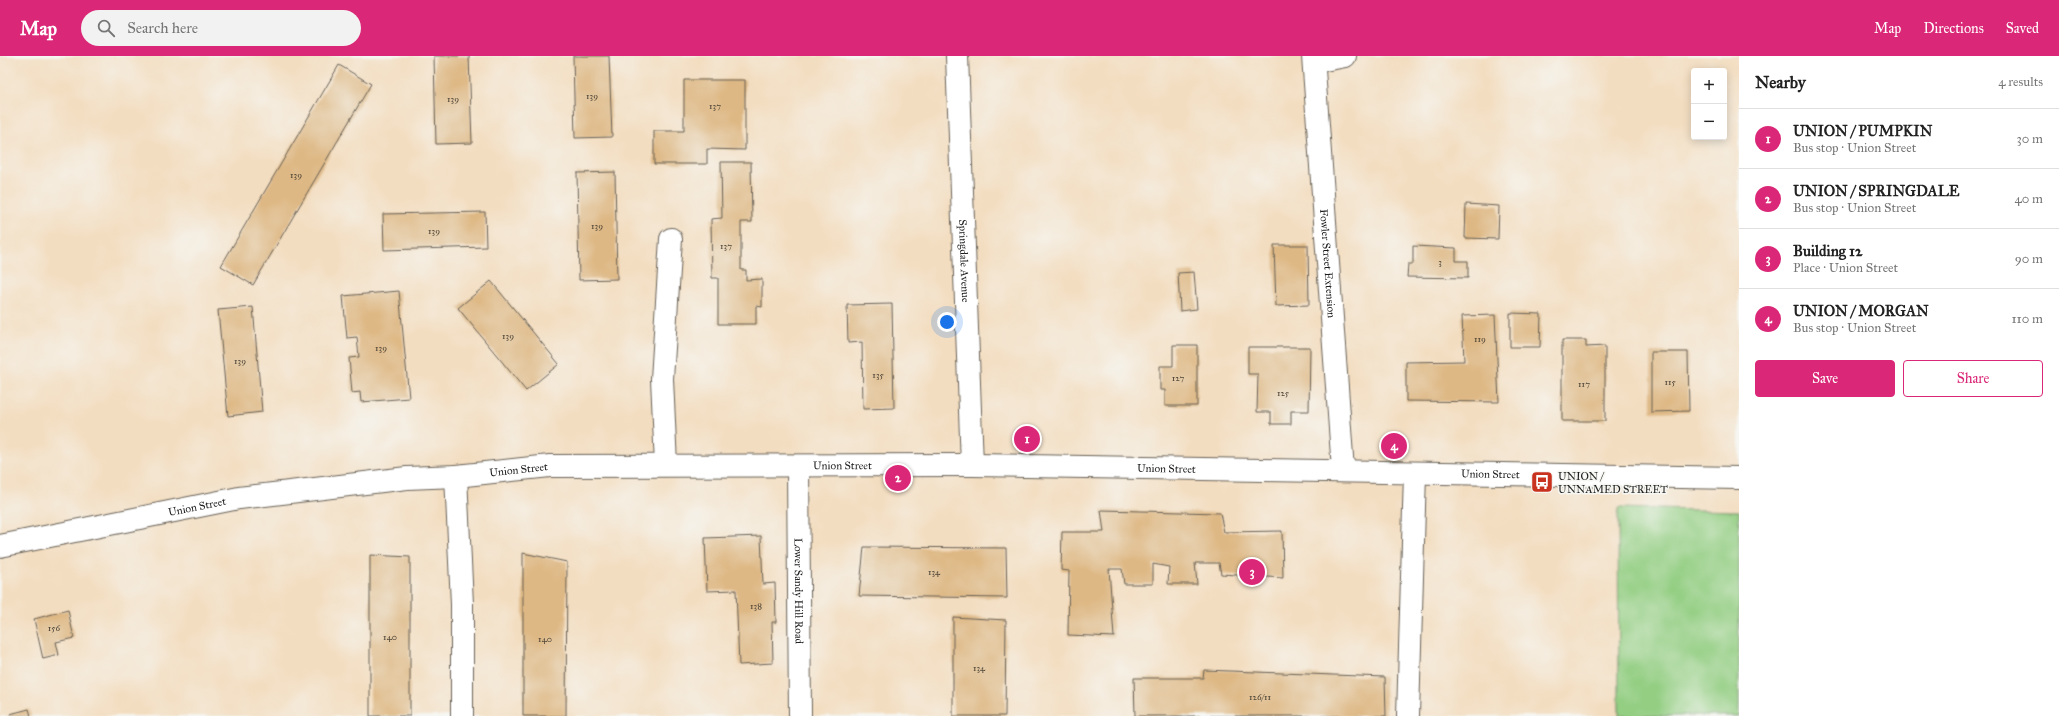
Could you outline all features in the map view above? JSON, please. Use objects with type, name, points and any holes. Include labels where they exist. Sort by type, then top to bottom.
[{"type":"main road","name":"Springdale Avenue","points":[[957,56],[972,465]]},
{"type":"main road","points":[[1314,59],[1345,56]]},
{"type":"main road","name":"Fowler Street Extension","points":[[1314,59],[1343,470]]},
{"type":"main road","points":[[666,465],[662,379],[672,239]]},
{"type":"main road","name":"Union Street","points":[[0,546],[239,498],[407,478],[456,476],[550,466],[972,465],[1343,470],[1739,478]]},
{"type":"main road","name":"Lower Sandy Hill Road","points":[[798,466],[800,716]]},
{"type":"main road","points":[[1408,716],[1415,472]]},
{"type":"main road","points":[[456,476],[462,604],[462,716]]},
{"type":"green space","points":[[1618,508],[1739,511],[1739,716],[1619,716]]},
{"type":"building","points":[[434,56],[469,56],[472,143],[436,144]]},
{"type":"building","points":[[573,56],[609,56],[612,137],[575,138]]},
{"type":"building","points":[[339,65],[371,84],[253,285],[221,266]]},
{"type":"building","points":[[684,80],[745,80],[745,150],[707,149],[707,164],[654,164],[654,131],[684,131]]},
{"type":"building","points":[[721,162],[751,162],[752,222],[741,222],[741,270],[746,270],[746,280],[762,279],[762,307],[756,306],[756,324],[718,324],[718,278],[712,278],[711,219],[722,218]]},
{"type":"building","points":[[615,172],[617,279],[579,280],[577,173]]},
{"type":"building","points":[[1466,204],[1499,206],[1498,239],[1465,238]]},
{"type":"building","points":[[485,212],[486,247],[384,250],[383,214]]},
{"type":"building","points":[[1274,245],[1308,245],[1309,305],[1276,306]]},
{"type":"building","points":[[1413,246],[1456,248],[1456,261],[1468,261],[1468,278],[1407,277],[1408,264],[1413,264]]},
{"type":"building","points":[[1194,272],[1197,309],[1180,311],[1178,273]]},
{"type":"building","points":[[491,281],[559,364],[526,391],[458,308]]},
{"type":"building","points":[[399,291],[409,398],[361,402],[360,392],[352,393],[349,358],[359,357],[357,337],[347,338],[343,296]]},
{"type":"building","points":[[892,304],[894,408],[863,409],[862,342],[848,343],[847,305]]},
{"type":"building","points":[[253,307],[262,412],[228,416],[218,310]]},
{"type":"building","points":[[1510,313],[1541,314],[1540,347],[1510,347]]},
{"type":"building","points":[[1495,315],[1499,402],[1406,401],[1406,362],[1464,361],[1462,316]]},
{"type":"building","points":[[1562,340],[1586,340],[1586,347],[1605,346],[1605,421],[1562,421]]},
{"type":"building","points":[[1173,345],[1197,345],[1197,406],[1165,406],[1165,390],[1160,390],[1160,366],[1173,366]]},
{"type":"building","points":[[1248,347],[1310,347],[1309,411],[1291,411],[1291,424],[1271,424],[1271,412],[1257,412],[1258,374],[1248,374]]},
{"type":"building","points":[[1651,352],[1688,352],[1689,411],[1651,412]]},
{"type":"building","points":[[1101,510],[1220,513],[1224,532],[1282,531],[1283,578],[1221,574],[1219,563],[1195,563],[1197,584],[1168,584],[1169,567],[1153,564],[1153,584],[1124,584],[1122,569],[1109,569],[1114,637],[1068,635],[1069,571],[1061,570],[1062,532],[1104,532]]},
{"type":"building","points":[[761,536],[763,584],[775,583],[776,622],[772,622],[773,663],[739,665],[736,590],[707,591],[705,538]]},
{"type":"building","points":[[864,547],[1006,548],[1007,598],[859,596]]},
{"type":"building","points":[[523,553],[567,562],[566,716],[523,716]]},
{"type":"building","points":[[370,555],[410,557],[410,716],[370,716]]},
{"type":"building","points":[[68,610],[74,638],[56,642],[59,655],[43,659],[34,619]]},
{"type":"building","points":[[953,617],[1006,620],[1005,716],[953,716]]},
{"type":"building","points":[[1204,670],[1385,677],[1386,716],[1135,716],[1134,678],[1203,678]]},
{"type":"building","points":[[29,709],[31,716],[11,716],[10,714]]},
{"type":"place","name":"UNION / PUMPKIN","points":[[1027,439]]},
{"type":"place","name":"UNION / MORGAN","points":[[1394,446]]},
{"type":"place","name":"UNION / SPRINGDALE","points":[[898,478]]},
{"type":"place","name":"UNION / UNNAMED STREET","points":[[1542,482]]},
{"type":"place","name":"Building 12","points":[[1252,572]]}]
